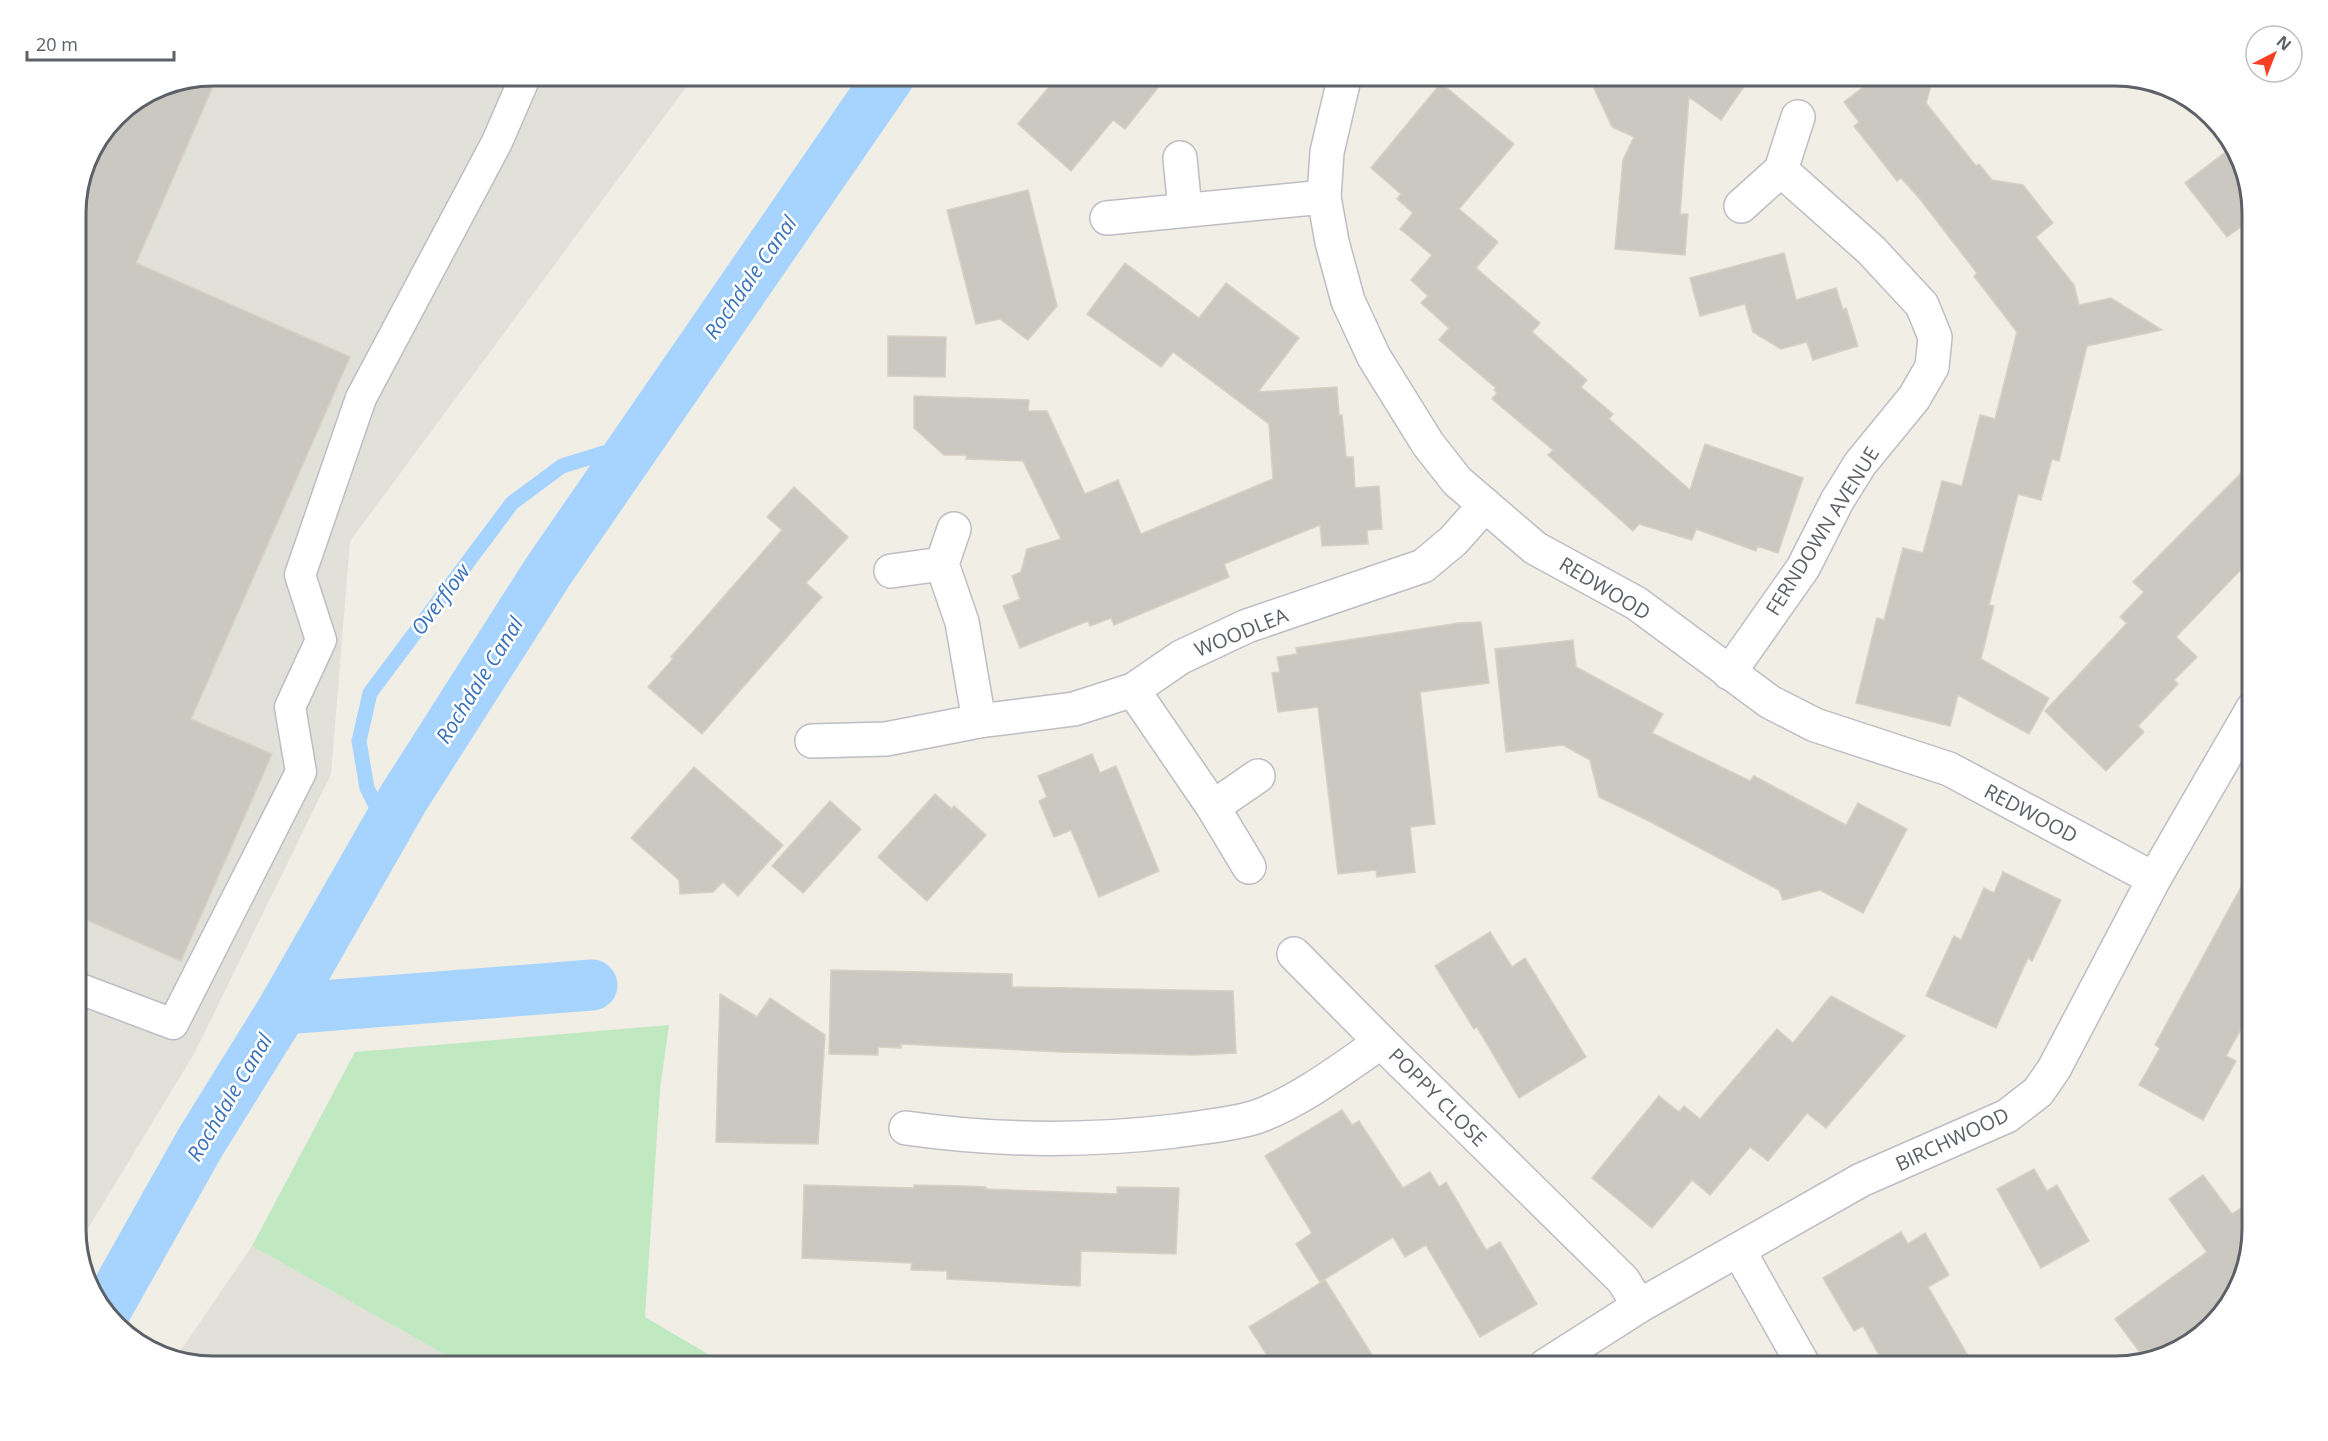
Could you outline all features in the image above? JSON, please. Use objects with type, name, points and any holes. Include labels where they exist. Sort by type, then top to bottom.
[{"type":"street","name":"REDWOOD","points":[[1342,86],[1327,152],[1324,197],[1332,242],[1348,301],[1374,357],[1428,444],[1457,481],[1535,548],[1636,603],[1770,702],[1815,725],[1949,769],[2154,879]]},
{"type":"street","points":[[1741,206],[1781,170],[1798,117]]},
{"type":"street","points":[[1180,158],[1185,210]]},
{"type":"street","name":"FERNDOWN AVENUE","points":[[1729,673],[1803,568],[1837,501],[1860,464],[1914,398],[1932,367],[1935,337],[1922,305],[1871,250],[1781,170]]},
{"type":"street","points":[[1107,218],[1324,197]]},
{"type":"street","name":"WOODLEA","points":[[812,741],[886,739],[979,721],[1074,709],[1133,690],[1181,657],[1246,626],[1423,566],[1453,541],[1485,505]]},
{"type":"street","points":[[954,530],[942,564],[962,622],[979,721]]},
{"type":"street","points":[[891,571],[942,564]]},
{"type":"street","points":[[1133,690],[1213,807],[1250,867]]},
{"type":"street","name":"BIRCHWOOD","points":[[1561,1356],[1639,1306],[1861,1180],[2007,1116],[2038,1092],[2054,1069],[2154,879],[2242,727]]},
{"type":"street","points":[[1213,807],[1258,776]]},
{"type":"street","points":[[1294,954],[1381,1042]]},
{"type":"street","name":"POPPY CLOSE","points":[[906,1128],[954,1135],[1060,1140],[1133,1136],[1206,1127],[1256,1117],[1296,1097],[1381,1042],[1623,1280],[1639,1306]]},
{"type":"street","points":[[1739,1251],[1798,1356]]},
{"type":"lane","points":[[86,991],[173,1024],[301,772],[290,707],[321,640],[300,575],[361,398],[497,142],[521,86]]},
{"type":"shaded area","points":[[204,86],[687,86],[350,541],[331,774],[195,1052],[86,1232],[86,204],[90,180],[99,156],[112,135],[135,112],[164,95]]},
{"type":"shaded area","points":[[252,1246],[447,1356],[213,1356],[180,1351]]},
{"type":"green space","points":[[669,1025],[660,1089],[645,1317],[711,1356],[447,1356],[252,1246],[355,1052]]},
{"type":"building","points":[[213,86],[136,263],[350,357],[191,719],[272,754],[181,961],[86,920],[86,204],[95,164],[112,135],[129,117],[164,95],[188,88]]},
{"type":"building","points":[[1050,86],[1159,86],[1125,129],[1113,120],[1071,171],[1018,124]]},
{"type":"building","points":[[1439,86],[1445,86],[1514,144],[1459,209],[1498,242],[1476,268],[1540,323],[1532,332],[1587,380],[1581,387],[1613,414],[1609,419],[1690,490],[1705,444],[1803,478],[1778,553],[1757,546],[1756,551],[1696,529],[1692,540],[1639,524],[1633,531],[1548,455],[1553,450],[1492,399],[1497,393],[1494,390],[1496,388],[1439,340],[1449,328],[1421,303],[1428,296],[1411,280],[1432,255],[1400,229],[1413,213],[1397,199],[1401,194],[1371,168]]},
{"type":"building","points":[[1593,86],[1744,86],[1721,120],[1689,97],[1680,214],[1688,214],[1685,255],[1615,249],[1623,160],[1634,137],[1612,127]]},
{"type":"building","points":[[1865,86],[1931,86],[1926,103],[1976,166],[1979,164],[1992,180],[2023,185],[2053,223],[2036,237],[2074,285],[2079,305],[2111,298],[2162,330],[2087,346],[2059,461],[2052,459],[2041,500],[2018,494],[1989,605],[1994,606],[1981,659],[2049,698],[2029,734],[1958,695],[1950,726],[1856,703],[1877,618],[1884,620],[1903,548],[1923,553],[1942,481],[1962,486],[1980,415],[1995,419],[2017,332],[1974,276],[1977,273],[1919,198],[1901,178],[1897,181],[1854,126],[1859,122],[1844,102]]},
{"type":"building","points":[[2226,152],[2236,172],[2240,188],[2242,226],[2227,237],[2185,183]]},
{"type":"building","points":[[1028,190],[1057,306],[1028,340],[1000,319],[976,324],[947,210]]},
{"type":"building","points":[[1784,253],[1796,300],[1836,288],[1843,310],[1846,308],[1858,346],[1813,360],[1807,342],[1781,349],[1753,332],[1745,304],[1700,316],[1690,278]]},
{"type":"building","points":[[1125,263],[1199,318],[1226,283],[1299,338],[1258,392],[1337,387],[1346,457],[1353,457],[1355,488],[1379,486],[1382,529],[1367,530],[1368,544],[1322,546],[1320,525],[1224,564],[1229,577],[1114,625],[1111,618],[1090,626],[1088,621],[1020,648],[1003,606],[1020,599],[1012,576],[1021,572],[1027,549],[1061,539],[1023,461],[966,459],[967,455],[944,455],[914,428],[914,396],[1029,400],[1028,411],[1047,411],[1085,494],[1118,480],[1141,534],[1273,479],[1269,424],[1173,352],[1161,367],[1087,314]]},
{"type":"building","points":[[888,336],[946,337],[945,377],[888,376]]},
{"type":"building","points":[[2242,472],[2242,568],[2176,637],[2197,657],[2174,680],[2178,684],[2138,726],[2144,732],[2106,771],[2045,711],[2127,623],[2120,617],[2144,592],[2133,582]]},
{"type":"building","points":[[794,487],[848,537],[806,583],[822,597],[702,734],[648,687],[673,659],[671,657],[782,530],[767,517]]},
{"type":"building","points":[[1481,622],[1489,683],[1420,692],[1435,824],[1410,827],[1415,872],[1377,877],[1376,870],[1338,874],[1318,707],[1278,712],[1272,673],[1280,672],[1277,657],[1297,654],[1296,648],[1459,623]]},
{"type":"building","points":[[1573,640],[1576,667],[1663,714],[1652,733],[1750,781],[1754,776],[1846,825],[1858,803],[1907,829],[1863,913],[1820,890],[1783,900],[1779,890],[1599,797],[1590,760],[1563,745],[1506,752],[1495,649]]},
{"type":"building","points":[[1092,754],[1100,773],[1116,766],[1159,871],[1099,897],[1071,830],[1054,837],[1039,801],[1047,797],[1038,776]]},
{"type":"building","points":[[694,767],[783,845],[738,896],[723,882],[713,892],[680,894],[679,880],[631,838]]},
{"type":"building","points":[[935,794],[952,809],[954,806],[986,835],[927,901],[878,857]]},
{"type":"building","points":[[830,801],[861,829],[803,893],[772,866]]},
{"type":"building","points":[[2003,872],[2061,900],[2032,961],[2028,958],[1996,1028],[1926,996],[1954,936],[1961,940],[1984,888],[1994,893]]},
{"type":"building","points":[[2242,885],[2242,1028],[2226,1056],[2236,1061],[2203,1120],[2139,1085],[2160,1048],[2155,1045]]},
{"type":"building","points":[[1490,932],[1512,967],[1525,958],[1586,1057],[1519,1098],[1477,1027],[1474,1029],[1435,966]]},
{"type":"building","points":[[831,970],[1012,974],[1012,987],[1233,991],[1236,1053],[1195,1055],[1062,1052],[901,1044],[901,1048],[878,1047],[878,1055],[829,1054]]},
{"type":"building","points":[[720,994],[757,1017],[770,998],[825,1035],[818,1144],[716,1142]]},
{"type":"building","points":[[1831,996],[1905,1036],[1826,1128],[1807,1113],[1768,1161],[1750,1147],[1710,1195],[1692,1180],[1652,1228],[1592,1178],[1659,1096],[1679,1112],[1684,1106],[1700,1119],[1777,1029],[1793,1043]]},
{"type":"building","points":[[1342,1110],[1352,1125],[1359,1121],[1403,1188],[1430,1172],[1439,1187],[1446,1182],[1486,1250],[1500,1242],[1537,1304],[1480,1337],[1426,1245],[1405,1257],[1393,1237],[1320,1282],[1296,1244],[1312,1233],[1265,1156]]},
{"type":"building","points":[[2034,1169],[2047,1191],[2057,1185],[2089,1241],[2041,1268],[1997,1189]]},
{"type":"building","points":[[2203,1175],[2232,1214],[2242,1207],[2241,1245],[2238,1261],[2225,1292],[2205,1318],[2193,1329],[2164,1346],[2140,1353],[2115,1319],[2207,1252],[2169,1199]]},
{"type":"building","points":[[804,1185],[914,1188],[914,1185],[963,1186],[986,1187],[986,1189],[1117,1194],[1117,1187],[1179,1188],[1176,1254],[1081,1251],[1080,1286],[947,1279],[947,1271],[911,1270],[912,1263],[802,1258]]},
{"type":"building","points":[[1901,1232],[1908,1244],[1925,1233],[1949,1275],[1928,1287],[1968,1356],[1880,1356],[1863,1326],[1854,1331],[1823,1278]]},
{"type":"building","points":[[1325,1280],[1373,1356],[1268,1356],[1249,1327]]},
{"type":"waterway","name":"Rochdale Canal","points":[[110,1303],[200,1143],[283,1009],[403,799],[547,573],[882,86]]},
{"type":"waterway","name":"Overflow","points":[[387,828],[367,788],[359,741],[370,693],[512,503],[562,466],[636,443]]},
{"type":"waterway","points":[[283,1009],[592,985]]}]
